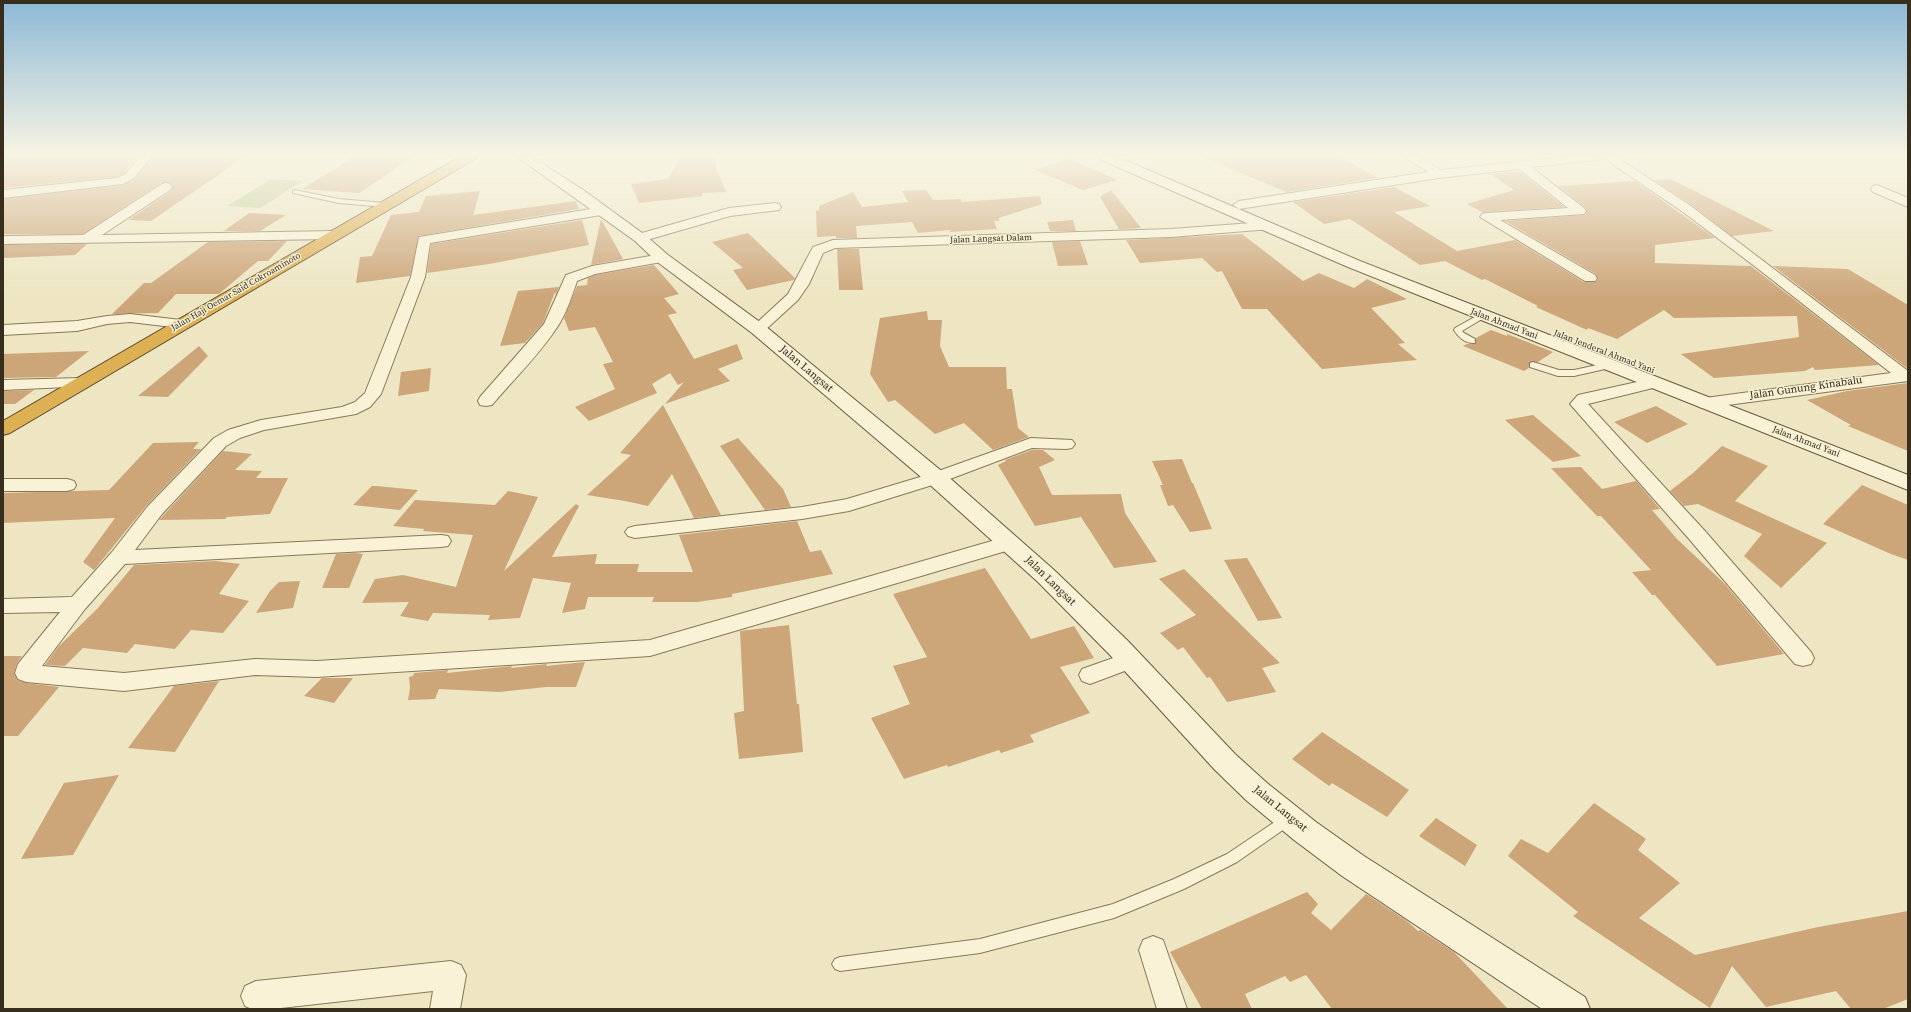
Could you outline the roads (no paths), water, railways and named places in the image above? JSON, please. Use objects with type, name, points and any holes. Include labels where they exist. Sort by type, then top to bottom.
[{"type":"highway","name":"Jalan Haji Oemar Said Cokroaminoto","points":[[3,429],[388,203]]},
{"type":"main road","name":"Jalan Langsat","points":[[592,203],[640,238],[662,258],[758,328],[936,478],[1010,543],[1046,576],[1130,660],[1225,762],[1289,818],[1359,870],[1573,1009]]},
{"type":"main road","name":"Jalan Ahmad Yani","points":[[1213,203],[1354,264],[1483,316],[1611,365],[1908,483]]},
{"type":"main road","name":"Jalan Jenderal Ahmad Yani","points":[[1234,203],[1366,260],[1908,470]]},
{"type":"street","points":[[86,239],[141,203]]},
{"type":"street","points":[[1238,205],[1249,203]]},
{"type":"street","points":[[1570,203],[1580,211],[1486,217],[1590,278]]},
{"type":"street","points":[[1679,203],[1906,376]]},
{"type":"street","points":[[640,238],[729,212],[775,207]]},
{"type":"street","points":[[603,211],[424,240],[418,277],[373,394],[365,404],[345,412],[261,425],[246,429],[228,437],[213,449],[155,510],[120,558],[78,604],[26,670],[26,673],[41,676],[124,682],[255,667],[317,669],[650,648],[1010,543]]},
{"type":"street","name":"Jalan Langsat Dalam","points":[[758,328],[782,310],[796,294],[818,250],[833,244],[1171,233],[1266,226]]},
{"type":"street","points":[[3,240],[334,235]]},
{"type":"street","points":[[486,401],[534,348],[551,325],[560,308],[570,278],[592,270],[662,258]]},
{"type":"street","points":[[3,330],[77,326],[108,320],[130,318],[181,324]]},
{"type":"street","name":"Jalan Gunung Kinabalu","points":[[1705,403],[1906,376]]},
{"type":"street","points":[[3,385],[82,383]]},
{"type":"street","points":[[1655,383],[1584,398],[1578,404],[1687,524],[1803,658]]},
{"type":"street","points":[[635,532],[849,505],[936,478],[1018,446],[1036,443],[1066,444]]},
{"type":"street","points":[[3,485],[67,485]]},
{"type":"street","points":[[120,558],[246,550],[441,542]]},
{"type":"street","points":[[3,606],[78,604]]},
{"type":"street","points":[[1090,675],[1130,660]]},
{"type":"street","points":[[1153,950],[1172,1009]]},
{"type":"street","points":[[256,996],[451,975],[445,1009]]},
{"type":"lane","points":[[365,203],[385,205]]},
{"type":"lane","points":[[1472,341],[1461,335],[1458,330],[1483,316]]},
{"type":"lane","points":[[1533,365],[1558,373],[1574,373],[1611,365]]},
{"type":"lane","points":[[840,964],[980,946],[1114,911],[1179,884],[1232,858],[1289,818]]}]
